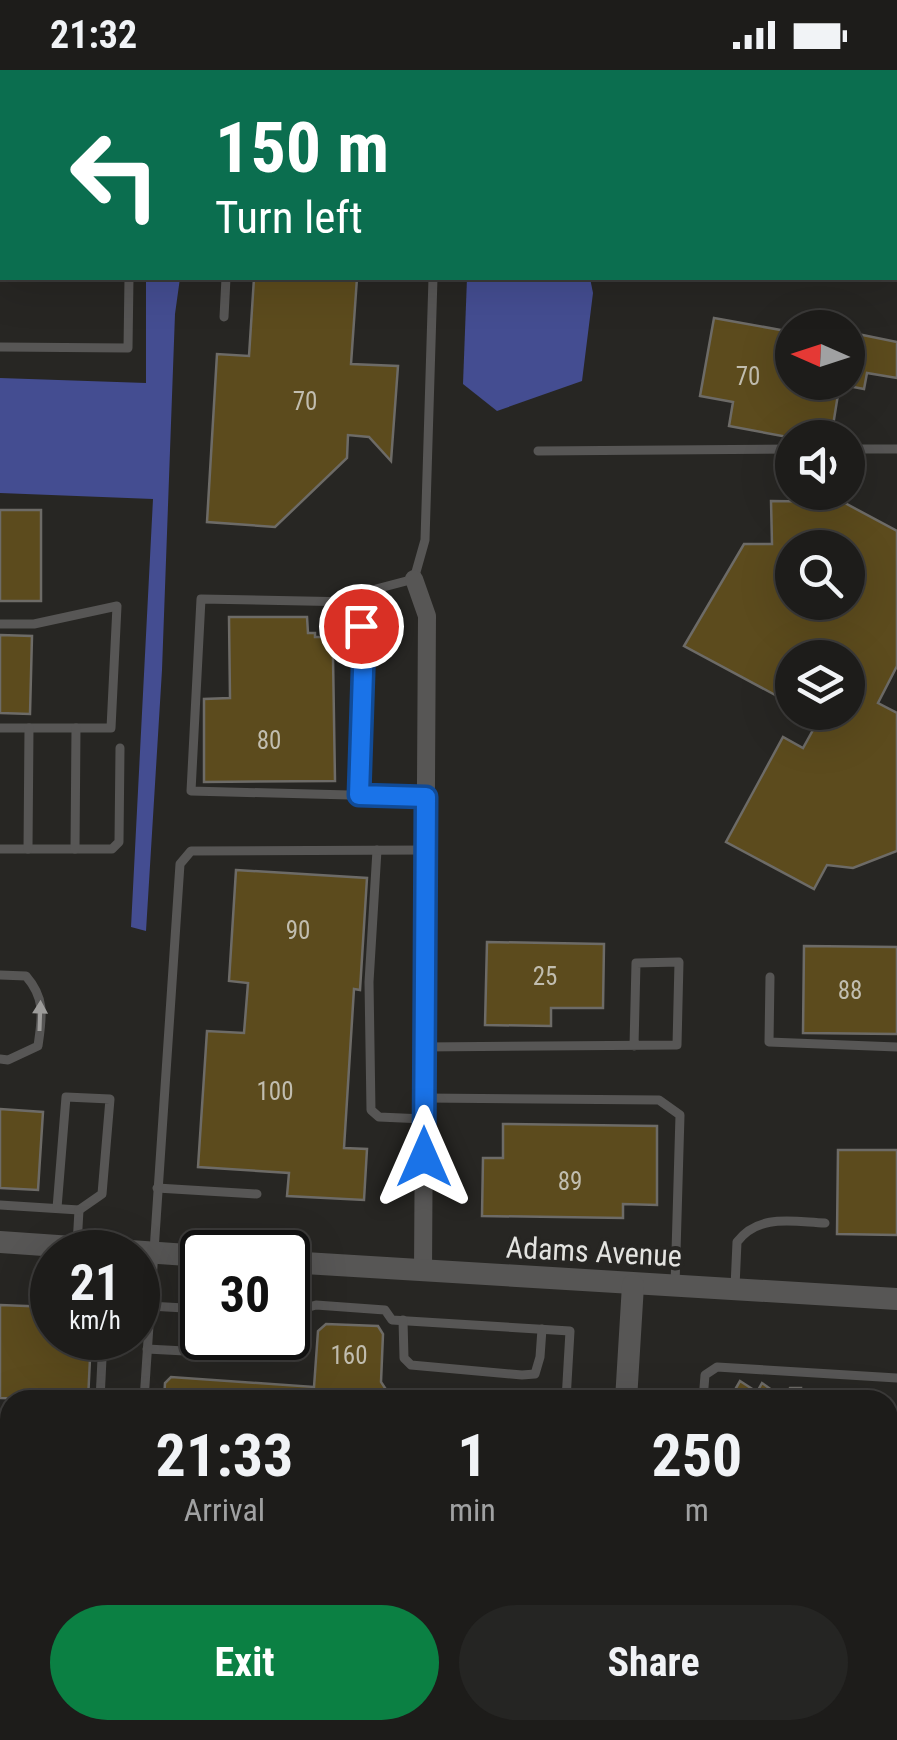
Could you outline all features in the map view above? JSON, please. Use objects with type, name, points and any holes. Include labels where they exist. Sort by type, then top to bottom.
[{"type":"street","points":[[414,579],[427,616],[423,1272]]},
{"type":"street","points":[[0,1242],[30,1244]]},
{"type":"street","name":"Adams Avenue","points":[[310,1264],[897,1299]]},
{"type":"street","points":[[627,1390],[633,1285]]},
{"type":"lane","points":[[0,347],[128,348],[129,280]]},
{"type":"lane","points":[[224,317],[226,280]]},
{"type":"lane","points":[[426,797],[191,790],[201,599],[356,602],[376,589],[414,579],[425,540],[432,280]]},
{"type":"lane","points":[[865,449],[897,448]]},
{"type":"lane","points":[[538,451],[775,449]]},
{"type":"lane","points":[[356,602],[364,641],[359,795]]},
{"type":"lane","points":[[0,624],[34,624],[117,606],[111,728],[0,728]]},
{"type":"lane","points":[[28,849],[29,728]]},
{"type":"lane","points":[[75,849],[76,728]]},
{"type":"lane","points":[[0,849],[112,849],[120,842],[120,748]]},
{"type":"lane","points":[[154,1230],[180,864],[191,850],[426,850]]},
{"type":"lane","points":[[377,850],[369,982],[371,1110],[380,1117],[424,1118]]},
{"type":"lane","points":[[423,1046],[634,1046],[677,1045],[679,962],[636,963],[634,1046]]},
{"type":"lane","points":[[0,974],[26,976],[39,991],[43,1009],[38,1046],[8,1060],[0,1059]]},
{"type":"lane","points":[[770,977],[769,1042],[897,1047]]},
{"type":"lane","points":[[0,1205],[79,1210],[102,1194],[110,1099],[66,1096],[56,1208]]},
{"type":"lane","points":[[424,1098],[659,1100],[680,1115],[675,1287]]},
{"type":"lane","points":[[157,1188],[257,1194]]},
{"type":"lane","points":[[77,1230],[79,1210]]},
{"type":"lane","points":[[735,1290],[737,1242],[757,1224],[826,1224]]},
{"type":"lane","points":[[310,1306],[385,1310],[392,1320],[570,1330],[567,1390]]},
{"type":"lane","points":[[403,1320],[404,1358],[411,1365],[522,1376],[535,1374],[542,1329]]},
{"type":"lane","points":[[100,1390],[102,1360]]},
{"type":"lane","points":[[144,1390],[146,1360]]},
{"type":"lane","points":[[704,1390],[705,1375],[717,1367],[897,1378]]},
{"type":"shaded area","points":[[146,280],[180,280],[146,931],[131,927],[153,499],[0,493],[0,378],[146,383]]},
{"type":"shaded area","points":[[467,280],[590,280],[593,293],[582,381],[497,411],[463,384]]},
{"type":"building","points":[[254,280],[357,280],[351,364],[398,366],[391,461],[369,437],[348,435],[347,458],[275,527],[207,522],[217,354],[249,356]]},
{"type":"building","points":[[714,318],[775,329],[775,400],[837,400],[834,420],[775,420],[775,435],[729,426],[733,402],[700,396]]},
{"type":"building","points":[[865,335],[897,342],[897,378],[867,373],[865,384]]},
{"type":"building","points":[[771,501],[775,501],[775,510],[858,510],[897,531],[897,666],[878,703],[897,713],[897,851],[853,868],[827,865],[814,889],[726,842],[783,737],[803,748],[813,730],[865,730],[865,640],[775,640],[775,695],[684,646],[744,544],[772,544]]},
{"type":"building","points":[[0,510],[41,510],[41,601],[0,601]]},
{"type":"building","points":[[229,617],[307,617],[308,633],[315,633],[315,637],[353,637],[353,657],[333,657],[335,781],[204,782],[204,699],[230,698]]},
{"type":"building","points":[[0,635],[32,636],[30,714],[0,713]]},
{"type":"building","points":[[236,870],[367,878],[360,990],[354,989],[344,1148],[367,1149],[364,1200],[287,1196],[289,1173],[198,1167],[207,1031],[244,1033],[248,983],[229,981]]},
{"type":"building","points":[[487,942],[604,944],[603,1008],[551,1008],[551,1026],[485,1025]]},
{"type":"building","points":[[804,946],[897,947],[897,1034],[803,1033]]},
{"type":"building","points":[[0,1109],[43,1112],[38,1190],[0,1188]]},
{"type":"building","points":[[503,1124],[657,1126],[657,1205],[623,1204],[623,1218],[482,1216],[483,1158],[503,1158]]},
{"type":"building","points":[[838,1150],[897,1150],[897,1235],[837,1234]]},
{"type":"building","points":[[0,1305],[30,1306],[30,1360],[90,1360],[88,1390],[0,1390]]},
{"type":"building","points":[[326,1324],[378,1326],[383,1334],[381,1382],[386,1390],[165,1390],[171,1377],[314,1387],[318,1331]]},
{"type":"building","points":[[740,1381],[754,1390],[735,1390]]},
{"type":"route","points":[[361,626],[364,641],[359,795],[426,797],[424,1157]]}]
